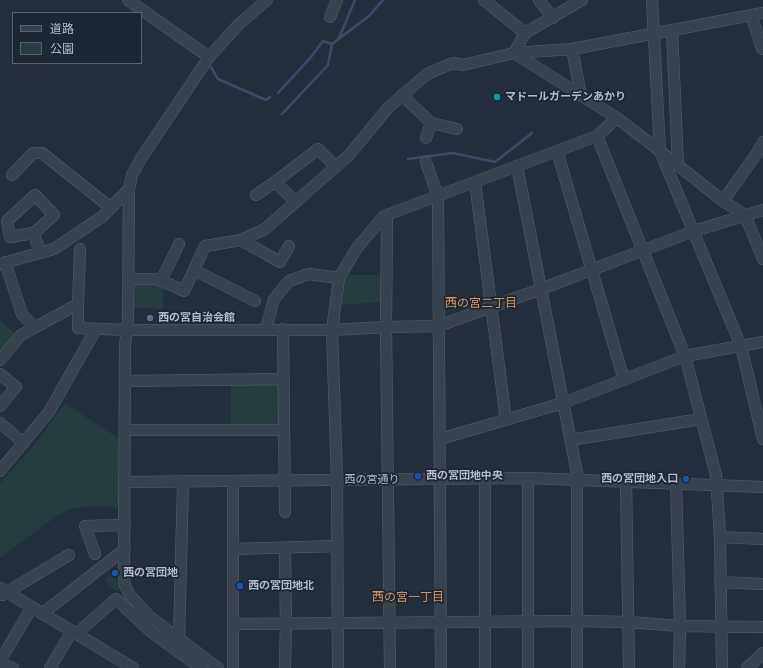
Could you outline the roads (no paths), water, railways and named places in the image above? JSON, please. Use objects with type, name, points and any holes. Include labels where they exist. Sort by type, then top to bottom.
[{"type":"street","points":[[128,0],[209,57]]},
{"type":"street","points":[[218,668],[149,616],[130,594],[124,577],[125,346],[128,330],[128,189],[132,175],[140,160],[209,57],[239,24],[267,0]]},
{"type":"street","points":[[330,17],[337,0]]},
{"type":"street","points":[[484,0],[524,33]]},
{"type":"street","points":[[539,0],[553,18]]},
{"type":"street","points":[[514,53],[524,33],[553,18],[582,0]]},
{"type":"street","points":[[652,0],[660,151],[741,346],[763,438]]},
{"type":"street","points":[[128,279],[158,279],[184,291],[205,246],[241,240],[265,229],[350,155],[388,108],[402,95],[427,74],[448,65],[453,63],[463,65],[514,53],[572,49],[763,13]]},
{"type":"street","points":[[751,15],[762,49]]},
{"type":"street","points":[[672,30],[678,165]]},
{"type":"street","points":[[572,49],[581,96]]},
{"type":"street","points":[[514,53],[617,118],[723,201],[745,215],[763,259]]},
{"type":"street","points":[[402,95],[431,123],[457,130]]},
{"type":"street","points":[[338,668],[337,480],[332,330],[339,278],[357,248],[384,216],[597,136],[617,118]]},
{"type":"street","points":[[426,138],[431,123]]},
{"type":"street","points":[[597,136],[685,356],[716,475],[720,537],[720,626],[722,668]]},
{"type":"street","points":[[723,201],[757,153],[763,142]]},
{"type":"street","points":[[256,195],[318,149],[336,167]]},
{"type":"street","points":[[557,151],[624,380]]},
{"type":"street","points":[[12,175],[33,153],[42,153],[111,208]]},
{"type":"street","points":[[426,162],[438,197],[441,668]]},
{"type":"street","points":[[517,166],[577,480],[577,668]]},
{"type":"street","points":[[275,182],[296,202]]},
{"type":"street","points":[[475,182],[506,420]]},
{"type":"street","points":[[34,327],[22,314],[2,263],[54,249],[103,216],[128,189]]},
{"type":"street","points":[[80,249],[78,328],[128,330],[332,330],[386,326],[438,326],[694,231],[763,210]]},
{"type":"street","points":[[387,215],[386,326],[390,668]]},
{"type":"street","points":[[34,233],[40,253]]},
{"type":"street","points":[[241,240],[280,262],[289,246]]},
{"type":"street","points":[[161,280],[179,244]]},
{"type":"street","points":[[194,270],[255,301]]},
{"type":"street","points":[[266,329],[274,299],[290,281],[309,274],[339,278]]},
{"type":"street","points":[[0,360],[20,335],[78,304]]},
{"type":"street","points":[[0,471],[49,412],[96,329]]},
{"type":"street","points":[[283,329],[285,512]]},
{"type":"street","points":[[440,439],[563,403],[685,356],[763,342]]},
{"type":"street","points":[[0,374],[16,387],[0,406]]},
{"type":"street","points":[[125,381],[284,379]]},
{"type":"street","points":[[570,440],[701,418]]},
{"type":"street","points":[[0,423],[24,443]]},
{"type":"street","points":[[125,430],[284,430]]},
{"type":"street","points":[[528,478],[528,668]]},
{"type":"street","name":"西の宮通り","points":[[125,482],[528,478],[763,487]]},
{"type":"street","points":[[485,479],[485,668]]},
{"type":"street","points":[[233,481],[233,668]]},
{"type":"street","points":[[179,640],[183,482]]},
{"type":"street","points":[[626,482],[629,668]]},
{"type":"street","points":[[676,483],[680,626],[679,668]]},
{"type":"street","points":[[95,554],[85,526],[125,525]]},
{"type":"street","points":[[720,537],[763,539]]},
{"type":"street","points":[[233,549],[337,546]]},
{"type":"street","points":[[284,548],[286,624],[285,668]]},
{"type":"street","points":[[42,614],[124,549]]},
{"type":"street","points":[[2,592],[69,555]]},
{"type":"street","points":[[720,582],[763,584]]},
{"type":"street","points":[[2,592],[32,607],[133,668]]},
{"type":"street","points":[[50,668],[74,632],[116,599],[151,632],[200,668]]},
{"type":"street","points":[[13,668],[0,662],[32,607]]},
{"type":"street","points":[[234,624],[577,621],[628,622],[680,626],[763,627]]},
{"type":"street","points":[[746,668],[763,653]]},
{"type":"waterway","points":[[339,38],[355,0]]},
{"type":"waterway","points":[[282,114],[328,65],[332,44],[369,16],[383,0]]},
{"type":"waterway","points":[[278,93],[311,57],[323,41],[332,44]]},
{"type":"waterway","points":[[211,67],[218,79],[266,100],[270,97]]},
{"type":"waterway","points":[[408,159],[453,153],[495,162],[532,133]]},
{"type":"place","name":"マドールガーデンあかり","points":[[497,97]]},
{"type":"place","name":"西の宮自治会館","points":[[150,318]]},
{"type":"place","name":"西の宮団地中央","points":[[418,476]]},
{"type":"place","name":"西の宮団地入口","points":[[686,479]]},
{"type":"place","name":"西の宮団地","points":[[115,573]]},
{"type":"place","name":"西の宮団地北","points":[[240,586]]},
{"type":"district","name":"西の宮二丁目","points":[[481,304]]},
{"type":"district","name":"西の宮一丁目","points":[[408,598]]}]
